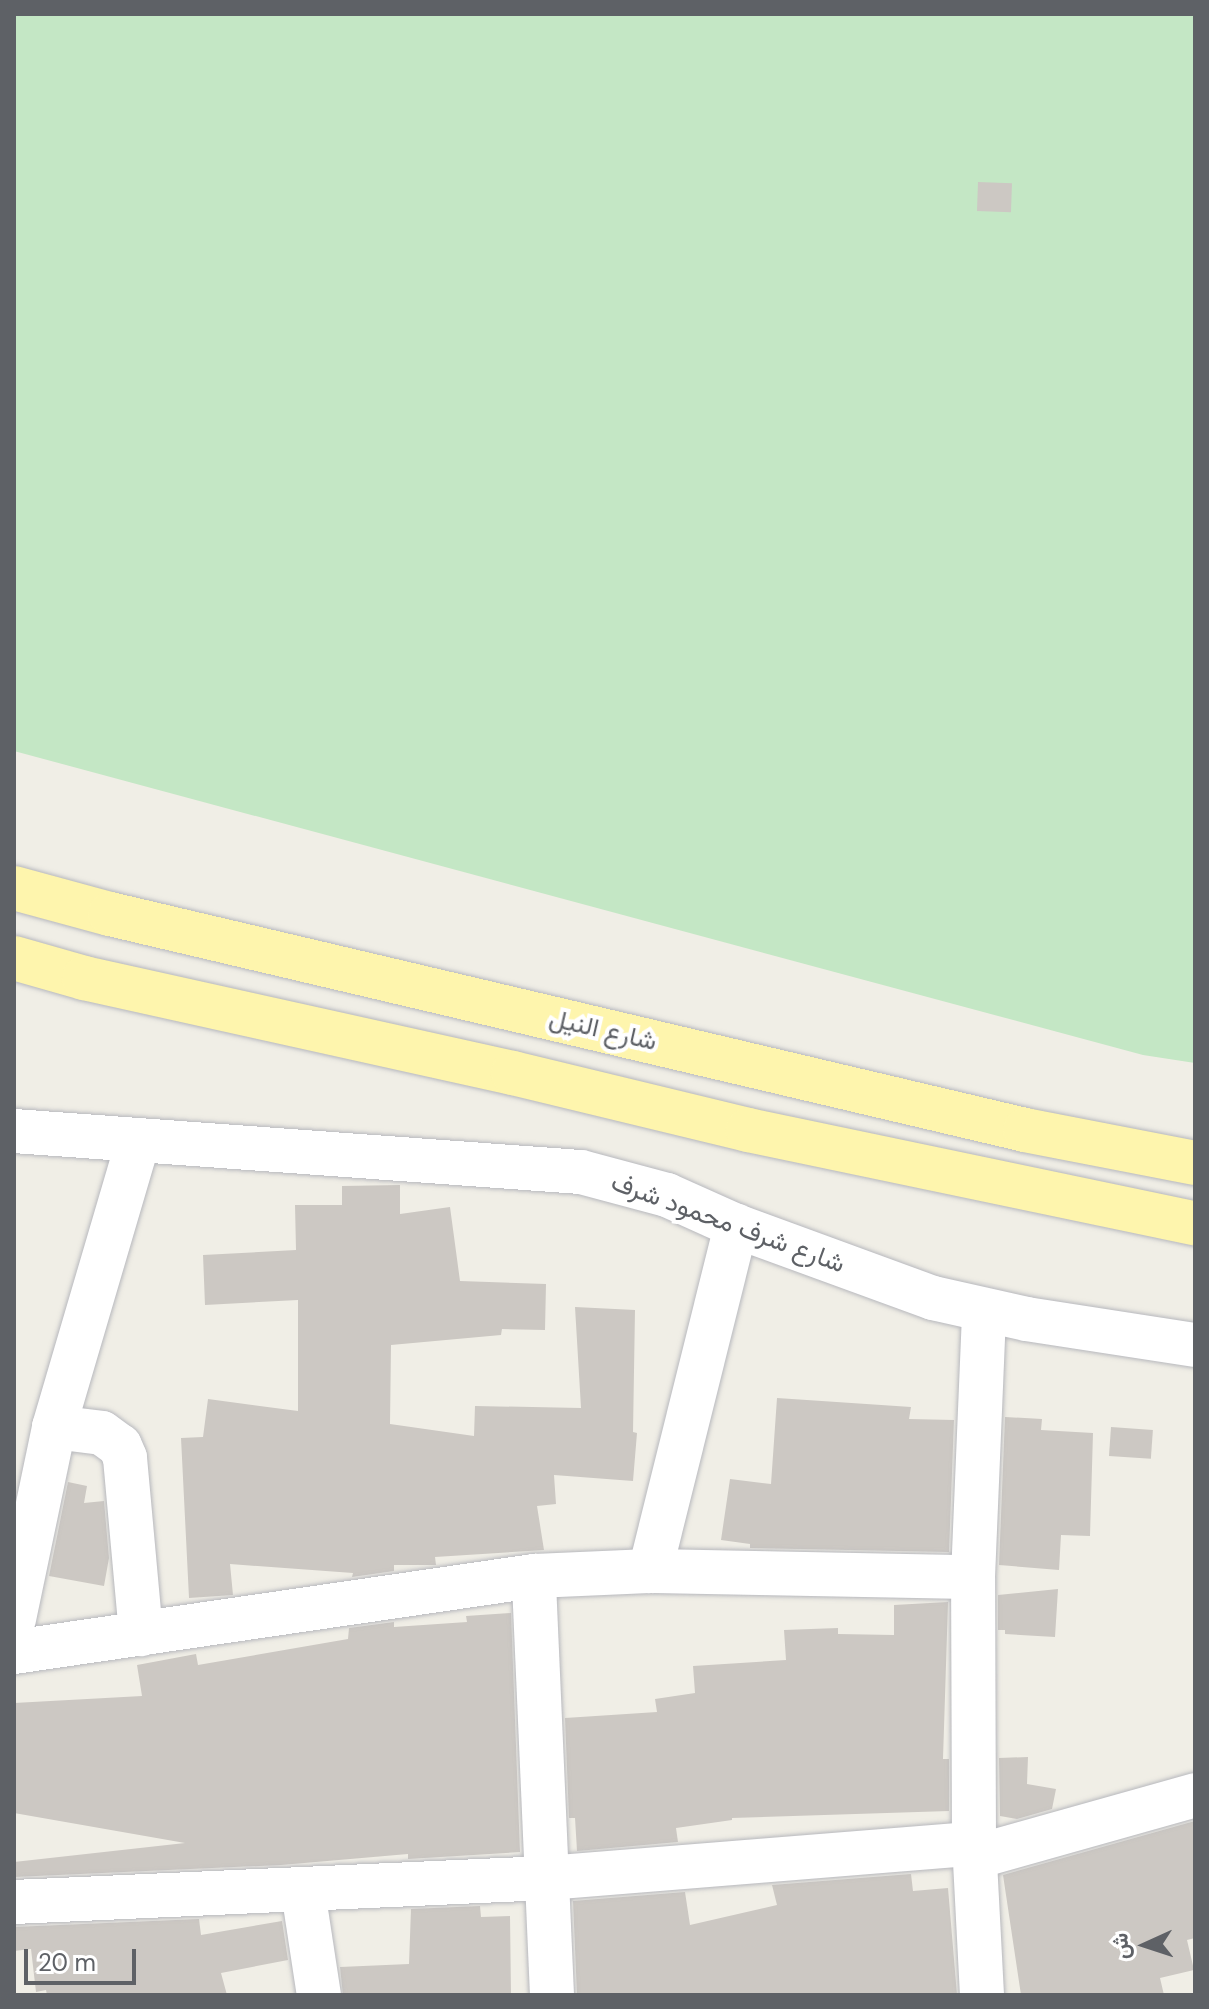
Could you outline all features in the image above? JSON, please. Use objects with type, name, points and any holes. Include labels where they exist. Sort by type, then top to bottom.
[{"type":"main road","name":"شارع النيل","points":[[14,888],[110,914],[1025,1130],[1195,1163]]},
{"type":"main road","points":[[14,958],[84,978],[513,1073],[748,1130],[1195,1223]]},
{"type":"street","name":"شارع شرف محمود شرف","points":[[14,1131],[581,1172],[667,1195],[736,1226],[933,1298],[984,1311],[1195,1345]]},
{"type":"street","points":[[14,1619],[28,1473],[54,1427],[138,1141]]},
{"type":"street","points":[[650,1571],[736,1226]]},
{"type":"street","points":[[982,1995],[974,1850],[973,1577],[984,1311]]},
{"type":"street","points":[[54,1427],[102,1433],[120,1446],[125,1458],[141,1634]]},
{"type":"street","points":[[14,1652],[534,1576],[650,1571],[973,1577]]},
{"type":"street","points":[[534,1576],[552,1995]]},
{"type":"street","points":[[14,1902],[547,1878],[974,1850],[1195,1795]]},
{"type":"street","points":[[303,1891],[319,1995]]},
{"type":"green space","points":[[14,14],[1195,14],[1195,1063],[1143,1055],[14,751]]},
{"type":"building","points":[[978,182],[1012,183],[1011,212],[977,211]]},
{"type":"building","points":[[400,1185],[400,1214],[450,1207],[460,1281],[546,1284],[545,1330],[502,1329],[501,1335],[391,1345],[390,1424],[474,1436],[475,1406],[581,1408],[575,1307],[635,1310],[633,1432],[637,1433],[633,1481],[554,1475],[556,1504],[537,1506],[544,1550],[435,1557],[436,1565],[394,1565],[394,1571],[352,1577],[353,1573],[230,1564],[233,1595],[189,1598],[181,1438],[203,1437],[208,1399],[298,1411],[298,1300],[205,1305],[203,1255],[296,1250],[295,1205],[342,1205],[342,1186]]},
{"type":"building","points":[[777,1398],[911,1407],[909,1419],[954,1420],[949,1552],[750,1548],[750,1544],[721,1540],[730,1479],[771,1484]]},
{"type":"building","points":[[1005,1417],[1042,1419],[1041,1430],[1093,1433],[1090,1536],[1061,1535],[1059,1570],[999,1565]]},
{"type":"building","points":[[1111,1427],[1153,1430],[1151,1459],[1109,1456]]},
{"type":"building","points":[[68,1482],[87,1486],[84,1503],[104,1501],[109,1558],[104,1586],[49,1576]]},
{"type":"building","points":[[1058,1589],[1055,1637],[1005,1634],[1005,1630],[998,1630],[998,1595]]},
{"type":"building","points":[[948,1602],[943,1759],[949,1759],[949,1811],[732,1818],[676,1828],[678,1842],[577,1851],[575,1818],[569,1818],[565,1718],[657,1712],[655,1699],[695,1693],[693,1666],[786,1660],[784,1630],[838,1628],[838,1634],[894,1635],[894,1605]]},
{"type":"building","points":[[511,1613],[520,1852],[408,1859],[408,1854],[281,1865],[14,1877],[14,1862],[185,1843],[14,1813],[14,1703],[142,1696],[137,1665],[196,1654],[198,1665],[348,1639],[349,1628],[394,1622],[394,1627],[467,1622],[466,1616]]},
{"type":"building","points":[[1028,1757],[1027,1784],[1056,1789],[1052,1809],[1017,1819],[1000,1816],[999,1758]]},
{"type":"building","points":[[1195,1821],[1195,1938],[1187,1940],[1194,1970],[1160,1978],[1164,1995],[1021,1995],[1003,1875]]},
{"type":"building","points":[[911,1874],[913,1891],[948,1888],[957,1995],[577,1995],[573,1901],[685,1892],[690,1925],[777,1905],[772,1885]]},
{"type":"building","points":[[480,1906],[481,1917],[510,1916],[511,1995],[343,1995],[340,1967],[409,1964],[411,1909]]},
{"type":"building","points":[[199,1919],[201,1935],[282,1921],[288,1960],[221,1973],[227,1995],[47,1995],[46,1990],[36,1992],[31,1949],[14,1951],[14,1927]]}]
